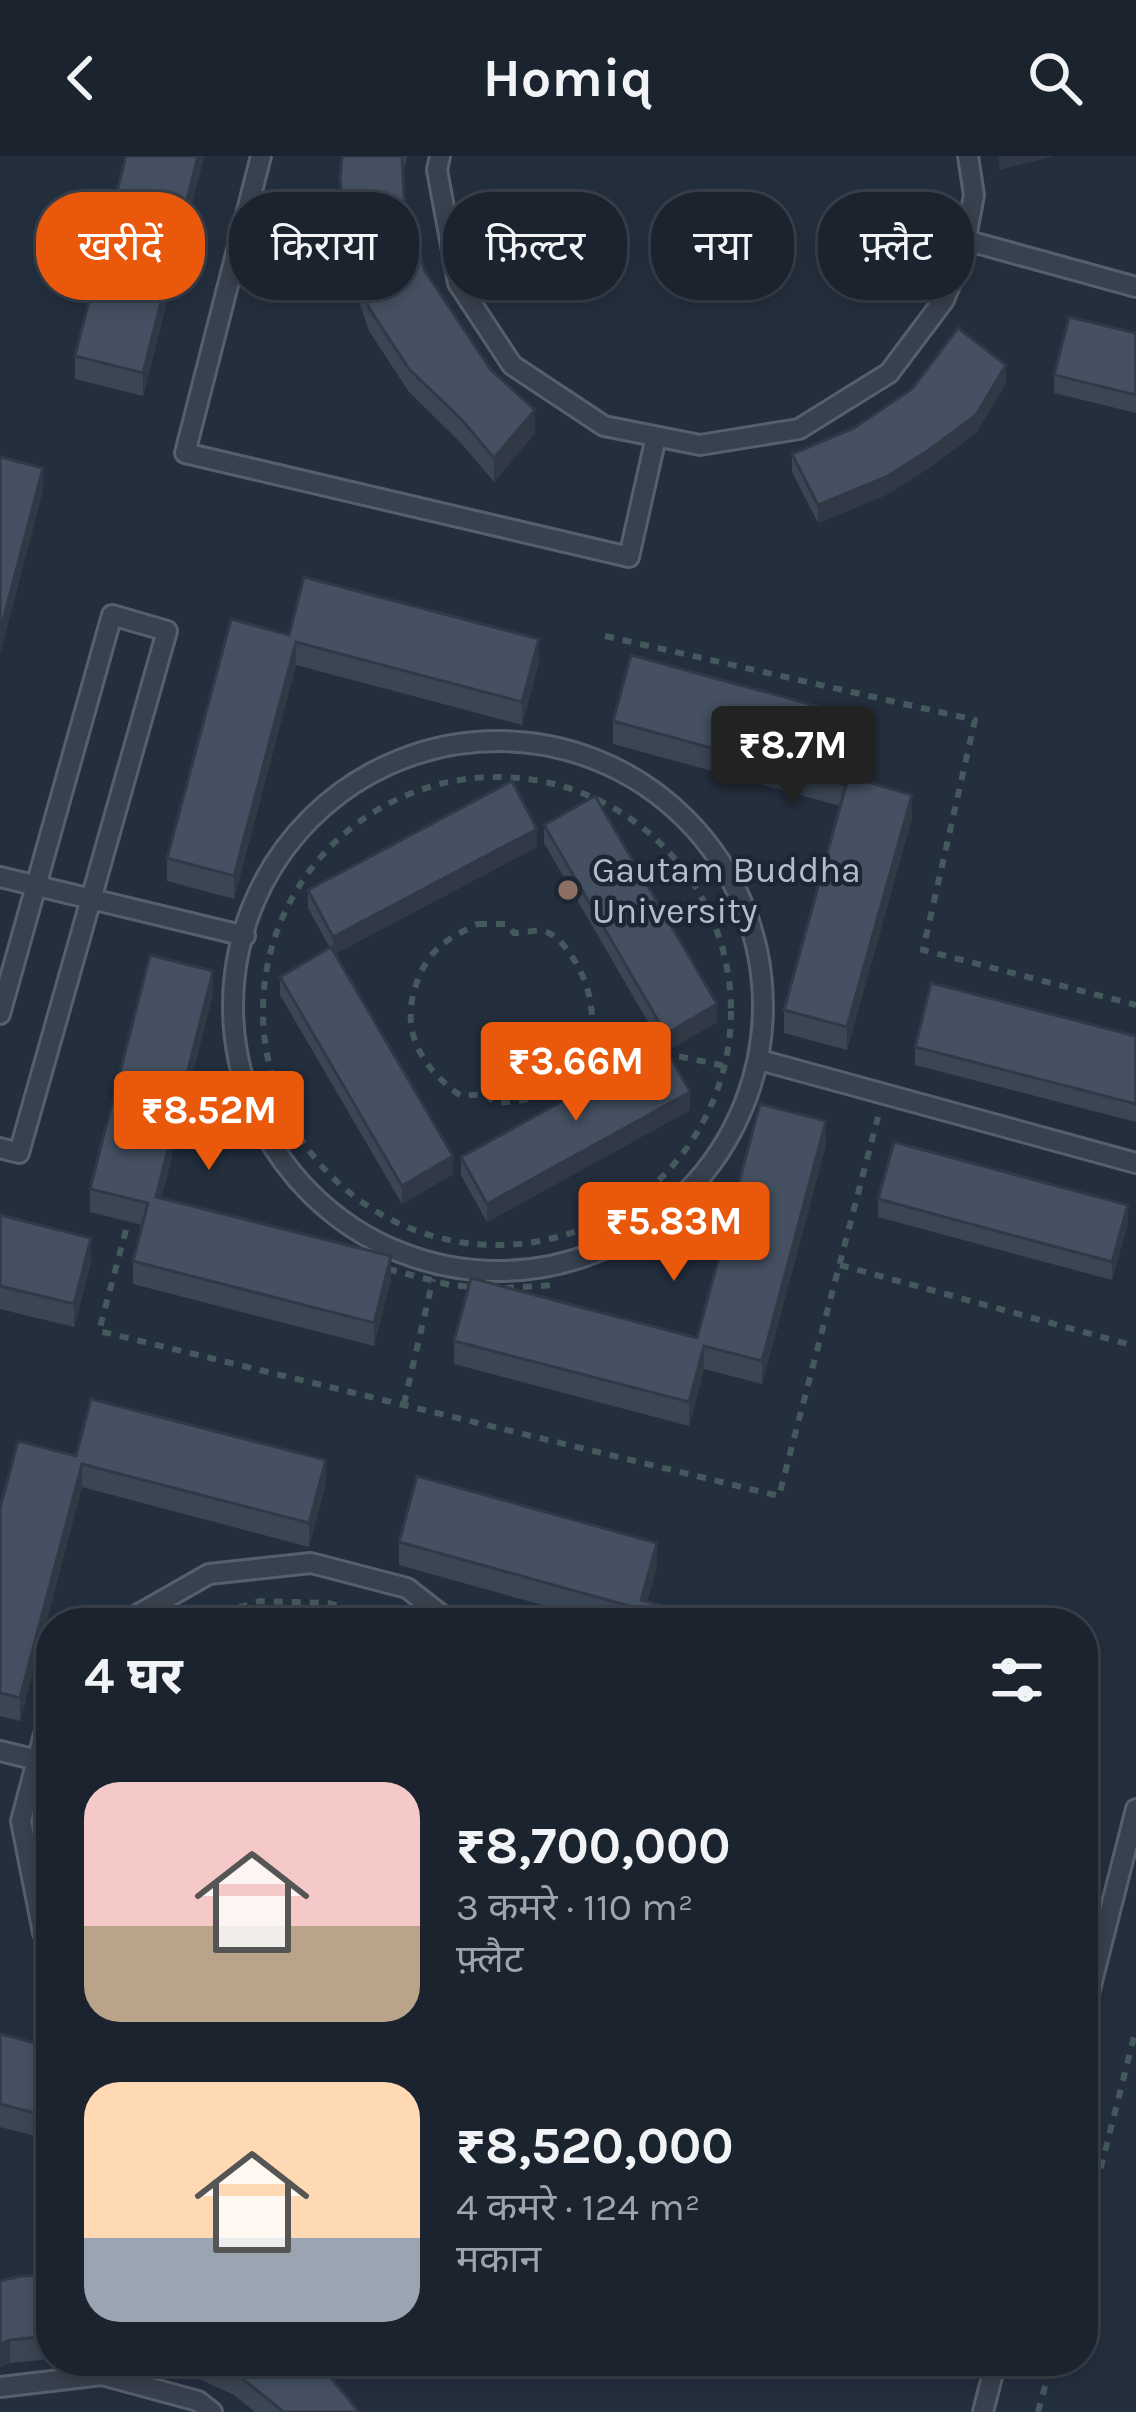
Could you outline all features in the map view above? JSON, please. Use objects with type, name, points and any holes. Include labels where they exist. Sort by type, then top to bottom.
[{"type":"lane","points":[[261,156],[184,453],[629,557],[656,437]]},
{"type":"lane","points":[[440,156],[436,170],[458,283],[512,364],[604,426],[700,446],[799,429],[889,373],[944,300]]},
{"type":"lane","points":[[968,156],[974,192]]},
{"type":"lane","points":[[974,242],[1136,287]]},
{"type":"lane","points":[[0,1014],[112,615],[167,631],[19,1153],[0,1148]]},
{"type":"lane","points":[[519,740],[614,765],[702,832],[750,914],[766,1024],[760,1060],[737,1129],[677,1208],[592,1257],[492,1274],[397,1254],[305,1192],[250,1111],[229,998],[259,884],[298,827],[318,807],[417,752],[519,740]]},
{"type":"lane","points":[[0,877],[245,936]]},
{"type":"lane","points":[[760,1060],[1136,1163]]},
{"type":"lane","points":[[149,1608],[209,1574],[311,1563],[407,1588],[433,1608]]},
{"type":"lane","points":[[0,1750],[36,1760]]},
{"type":"lane","points":[[36,1764],[21,1821],[36,1897]]},
{"type":"lane","points":[[1098,1959],[1136,1809]]},
{"type":"lane","points":[[0,2387],[94,2376]]},
{"type":"lane","points":[[107,2376],[198,2401],[212,2412]]},
{"type":"lane","points":[[982,2412],[991,2376]]},
{"type":"path","points":[[605,636],[974,719],[923,950],[1136,1005]]},
{"type":"path","points":[[522,778],[583,792],[638,823],[683,867],[715,921],[731,982],[730,1044],[724,1066],[714,1102],[684,1154],[641,1197],[590,1227],[531,1244],[471,1245],[412,1231],[359,1202],[315,1161],[282,1111],[264,1053],[261,994],[274,932],[303,877],[345,830],[399,797],[459,779],[522,778]]},
{"type":"path","points":[[478,924],[506,924],[514,933],[543,931],[560,940],[582,970],[593,1000],[591,1038],[580,1067],[554,1091],[495,1103],[486,1094],[461,1096],[430,1070],[418,1050],[410,1026],[410,1000],[421,970],[441,945],[478,924]]},
{"type":"path","points":[[591,1038],[724,1066]]},
{"type":"path","points":[[126,1230],[99,1331],[779,1496],[884,1094]]},
{"type":"path","points":[[840,1265],[1131,1345]]},
{"type":"path","points":[[380,1267],[450,1285],[483,1287]]},
{"type":"path","points":[[404,1405],[433,1279]]},
{"type":"path","points":[[500,1288],[556,1285]]},
{"type":"path","points":[[237,1608],[260,1601],[328,1603],[344,1608]]},
{"type":"path","points":[[1098,2178],[1136,2029]]},
{"type":"path","points":[[1038,2412],[1048,2376]]},
{"type":"building","points":[[126,156],[198,156],[189,192],[117,192]]},
{"type":"building","points":[[342,156],[402,156],[404,192],[342,192]]},
{"type":"building","points":[[419,254],[425,271],[491,370],[535,410],[494,458],[409,369],[366,300],[419,300]]},
{"type":"building","points":[[89,300],[162,300],[143,373],[75,356]]},
{"type":"building","points":[[1069,317],[1136,333],[1136,395],[1054,375]]},
{"type":"building","points":[[958,328],[1006,365],[976,415],[886,477],[818,505],[792,454],[854,428],[912,389]]},
{"type":"building","points":[[0,457],[43,468],[0,632]]},
{"type":"building","points":[[304,577],[539,639],[522,702],[296,642],[234,876],[167,858],[231,619],[289,635]]},
{"type":"building","points":[[631,655],[871,721],[854,778],[912,795],[847,1027],[784,1010],[846,785],[613,721]]},
{"type":"building","points":[[512,781],[537,829],[333,937],[308,890]]},
{"type":"building","points":[[595,796],[717,1004],[666,1034],[544,825]]},
{"type":"building","points":[[331,947],[453,1156],[402,1186],[280,977]]},
{"type":"building","points":[[150,955],[213,971],[156,1197],[391,1256],[374,1323],[133,1261],[148,1203],[90,1189]]},
{"type":"building","points":[[931,983],[1136,1036],[1136,1104],[915,1047]]},
{"type":"building","points":[[664,1045],[690,1092],[487,1204],[461,1157]]},
{"type":"building","points":[[760,1104],[826,1121],[762,1361],[704,1346],[689,1402],[454,1341],[471,1278],[697,1338]]},
{"type":"building","points":[[894,1142],[1128,1205],[1112,1262],[878,1199]]},
{"type":"building","points":[[0,1215],[91,1238],[74,1304],[0,1286]]},
{"type":"building","points":[[91,1399],[326,1460],[309,1523],[82,1464],[44,1608],[36,1608],[36,1638],[20,1698],[0,1693],[0,1508],[18,1441],[76,1456]]},
{"type":"building","points":[[417,1476],[657,1543],[641,1600],[670,1608],[633,1608],[399,1542]]},
{"type":"building","points":[[0,2034],[36,2043],[36,2113],[0,2104]]},
{"type":"building","points":[[36,2276],[36,2337],[0,2344],[0,2281]]},
{"type":"building","points":[[239,2376],[329,2376],[359,2412],[284,2412]]},
{"type":"place","name":"Gautam Buddha University","points":[[568,890]]}]
